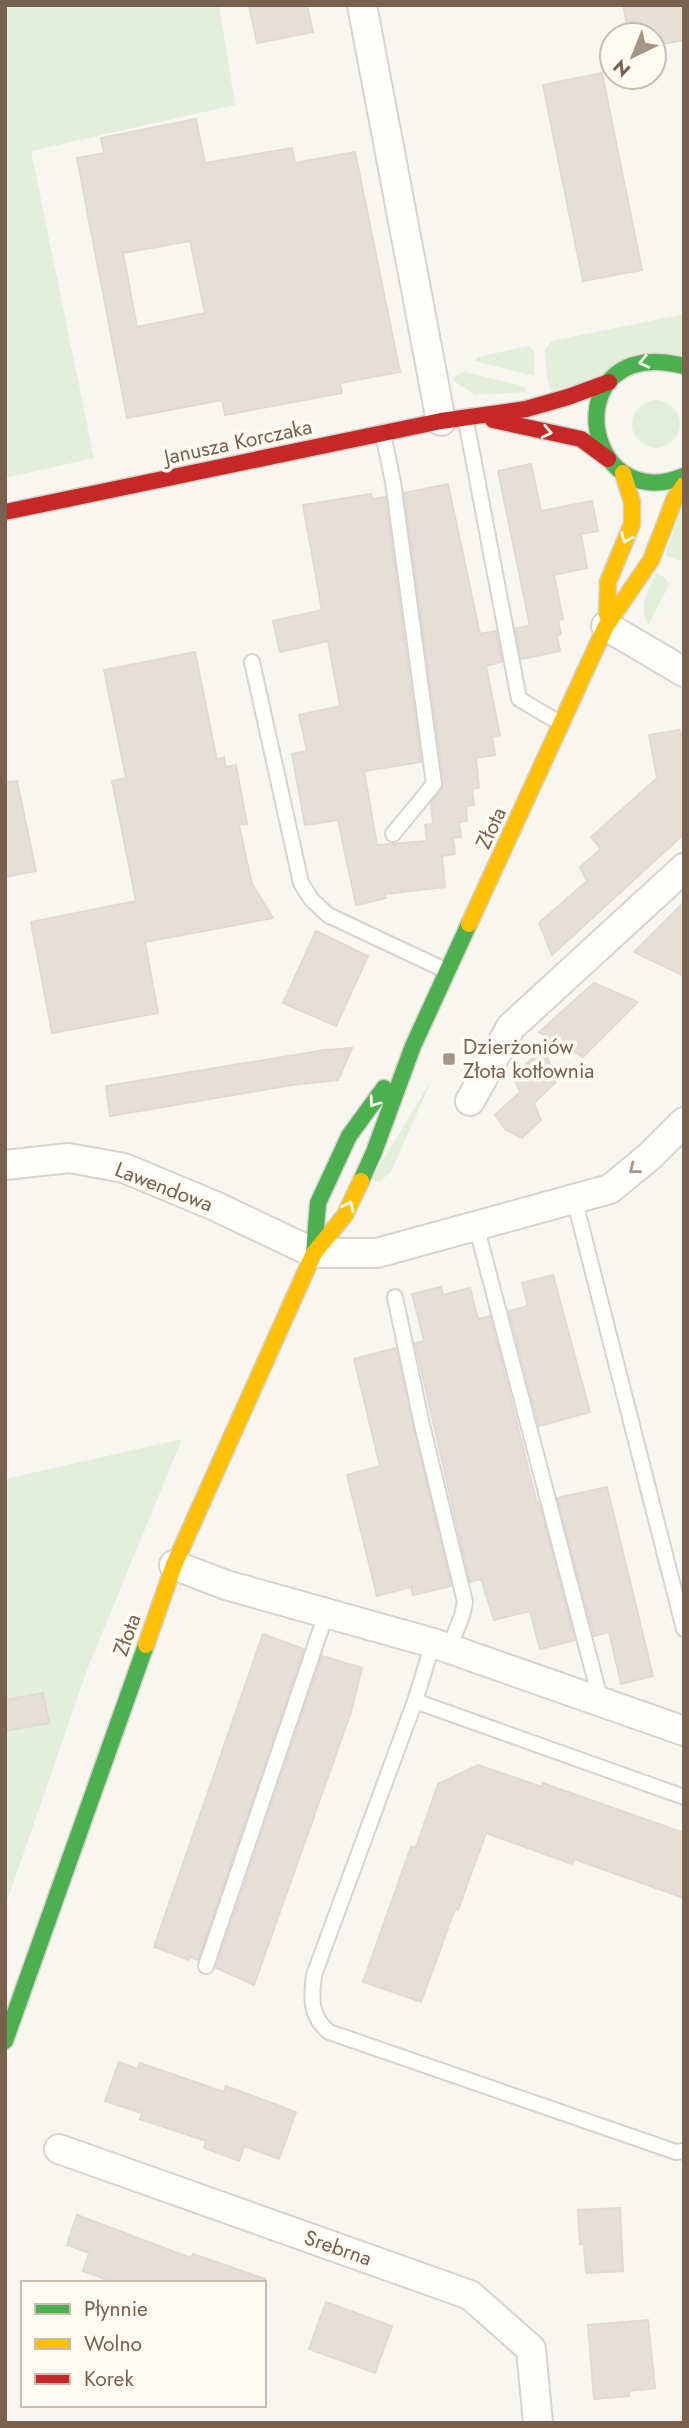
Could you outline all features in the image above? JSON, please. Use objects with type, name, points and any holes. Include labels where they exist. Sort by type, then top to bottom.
[{"type":"street","points":[[362,5],[463,419]]},
{"type":"street","name":"Janusza Korczaka","points":[[5,512],[383,433],[573,398],[609,382],[635,363],[668,360],[684,366]]},
{"type":"street","points":[[608,459],[598,441],[595,420],[599,400],[609,382]]},
{"type":"street","name":"Janusza Korczaka","points":[[463,419],[581,439],[623,473]]},
{"type":"street","points":[[623,473],[642,481],[663,482],[684,476]]},
{"type":"street","name":"Złota","points":[[606,626],[608,582],[632,524],[632,502],[623,473]]},
{"type":"street","name":"Złota","points":[[5,2041],[174,1565],[314,1253],[345,1215],[374,1152],[414,1046],[606,626],[651,559],[675,498],[684,485]]},
{"type":"street","points":[[606,626],[684,672]]},
{"type":"street","points":[[470,1101],[511,1027],[684,867]]},
{"type":"street","name":"Złota","points":[[314,1253],[318,1203],[349,1136],[414,1046]]},
{"type":"street","points":[[314,1253],[377,1253],[610,1189],[650,1156],[684,1122]]},
{"type":"street","name":"Lawendowa","points":[[5,1165],[69,1158],[124,1168],[215,1206],[314,1253]]},
{"type":"street","points":[[174,1565],[226,1585],[441,1646],[684,1731]]},
{"type":"street","name":"Srebrna","points":[[59,2149],[470,2295],[531,2349],[538,2423]]},
{"type":"lane","points":[[463,419],[519,699],[561,723]]},
{"type":"lane","points":[[383,433],[393,482],[433,784],[393,834]]},
{"type":"lane","points":[[252,662],[301,883],[311,899],[328,915],[448,971]]},
{"type":"lane","points":[[574,1198],[684,1629]]},
{"type":"lane","points":[[477,1225],[601,1703]]},
{"type":"lane","points":[[395,1297],[422,1425],[465,1602],[462,1616],[441,1646],[415,1701],[314,1975],[311,1995],[313,2012],[329,2032],[676,2152],[684,2151]]},
{"type":"lane","points":[[206,1966],[326,1614]]},
{"type":"lane","points":[[415,1701],[684,1797]]},
{"type":"green space","points":[[5,5],[219,5],[235,105],[31,151],[94,458],[5,478]]},
{"type":"green space","points":[[684,314],[684,355],[551,391],[547,379],[545,350],[552,341]]},
{"type":"green space","points":[[528,346],[534,351],[534,376],[475,361],[478,357]]},
{"type":"green space","points":[[464,372],[519,385],[524,387],[526,392],[475,395],[454,381],[453,377]]},
{"type":"green space","points":[[656,400],[665,401],[673,407],[679,415],[679,433],[673,441],[665,447],[656,448],[647,447],[639,441],[633,433],[632,424],[633,415],[639,407],[647,401]]},
{"type":"green space","points":[[684,500],[684,556],[679,561],[665,555]]},
{"type":"green space","points":[[656,573],[666,578],[669,585],[648,626],[644,605]]},
{"type":"green space","points":[[432,1079],[391,1172],[379,1182],[371,1180]]},
{"type":"green space","points":[[182,1439],[87,1670],[5,1907],[5,1479]]},
{"type":"building","points":[[249,5],[307,5],[313,32],[257,43]]},
{"type":"building","points":[[623,5],[684,5],[684,40],[668,43],[668,21],[626,21]]},
{"type":"building","points":[[598,74],[598,91],[606,91],[642,270],[583,281],[543,85]]},
{"type":"building","points":[[196,119],[205,163],[292,148],[295,163],[355,152],[400,372],[340,383],[342,393],[225,415],[222,400],[127,418],[77,158],[104,153],[101,138]],"holes":[[[190,241],[205,313],[137,327],[123,253]]]},
{"type":"building","points":[[531,464],[541,511],[592,501],[598,531],[581,534],[587,568],[554,575],[563,619],[558,620],[560,651],[521,659],[515,628],[530,626],[498,471]]},
{"type":"building","points":[[448,484],[480,634],[496,631],[502,662],[486,666],[500,735],[492,737],[495,755],[476,758],[479,788],[472,789],[474,805],[466,806],[467,821],[459,822],[461,837],[453,838],[455,854],[442,856],[445,887],[385,894],[386,898],[356,905],[338,820],[305,825],[292,754],[307,751],[299,715],[340,706],[328,641],[280,652],[273,621],[322,610],[303,505],[371,494],[372,499],[385,497],[421,762],[364,771],[377,845],[427,841],[425,825],[433,824],[431,803],[442,790],[444,783],[404,493]]},
{"type":"building","points":[[195,652],[217,760],[224,757],[226,767],[236,765],[247,824],[239,825],[252,884],[273,918],[145,942],[158,1013],[52,1033],[31,922],[136,901],[112,781],[126,778],[104,670]]},
{"type":"building","points":[[680,730],[684,748],[684,834],[552,955],[539,923],[587,881],[580,867],[601,849],[591,837],[657,778],[649,735]]},
{"type":"building","points":[[17,781],[36,871],[5,877],[5,782]]},
{"type":"building","points":[[684,902],[684,976],[634,952]]},
{"type":"building","points":[[316,931],[368,956],[336,1026],[283,1003]]},
{"type":"building","points":[[594,983],[638,1002],[583,1057],[539,1032]]},
{"type":"building","points":[[352,1048],[338,1080],[292,1085],[110,1116],[106,1086],[325,1050]]},
{"type":"building","points":[[544,1048],[556,1082],[534,1103],[541,1120],[522,1138],[506,1130],[495,1115],[520,1092],[513,1076]]},
{"type":"building","points":[[553,1275],[590,1412],[539,1426],[509,1311],[528,1306],[522,1283]]},
{"type":"building","points":[[441,1287],[443,1295],[470,1288],[478,1319],[490,1316],[575,1640],[540,1649],[530,1611],[494,1620],[481,1579],[470,1582],[415,1343],[424,1341],[412,1294]]},
{"type":"building","points":[[396,1348],[451,1586],[413,1595],[411,1587],[377,1596],[347,1475],[380,1466],[354,1359]]},
{"type":"building","points":[[607,1487],[653,1676],[621,1684],[609,1632],[594,1636],[557,1498]]},
{"type":"building","points":[[263,1634],[304,1649],[198,1960],[190,1957],[189,1960],[154,1947]]},
{"type":"building","points":[[322,1656],[362,1668],[351,1712],[254,1985],[216,1968]]},
{"type":"building","points":[[43,1693],[49,1723],[5,1731],[5,1700]]},
{"type":"building","points":[[478,1765],[542,1787],[543,1783],[684,1833],[684,1898],[574,1859],[572,1864],[486,1833],[421,2002],[363,1982],[411,1847],[416,1847],[438,1784]]},
{"type":"building","points":[[119,2062],[138,2069],[140,2063],[224,2092],[226,2086],[296,2112],[279,2159],[244,2146],[239,2161],[204,2148],[206,2141],[140,2119],[142,2113],[105,2101]]},
{"type":"building","points":[[620,2208],[623,2271],[586,2273],[584,2244],[580,2244],[578,2210]]},
{"type":"building","points":[[77,2215],[191,2258],[193,2254],[265,2279],[110,2281],[83,2271],[89,2253],[67,2245]]},
{"type":"building","points":[[326,2302],[392,2326],[375,2373],[309,2349]]},
{"type":"building","points":[[648,2320],[655,2388],[629,2391],[629,2396],[594,2399],[588,2325]]},
{"type":"traffic: fast","points":[[684,366],[642,363],[615,375],[600,398],[597,425],[604,451],[622,472],[649,482],[684,476]]},
{"type":"traffic: fast","points":[[361,1181],[413,1046],[469,924]]},
{"type":"traffic: fast","points":[[314,1253],[318,1203],[349,1136],[384,1088]]},
{"type":"traffic: fast","points":[[5,2041],[146,1645]]},
{"type":"traffic: slow","points":[[607,615],[608,582],[632,524],[632,502],[623,473]]},
{"type":"traffic: slow","points":[[469,924],[606,626],[651,560],[675,498],[684,485]]},
{"type":"traffic: slow","points":[[146,1645],[174,1565],[314,1253],[345,1215],[361,1181]]},
{"type":"traffic: jam","points":[[5,512],[441,421],[526,409],[609,382]]},
{"type":"traffic: jam","points":[[493,420],[581,439],[608,459]]},
{"type":"place","name":"Dzierżoniów Złota kotłownia","points":[[449,1059]]}]
